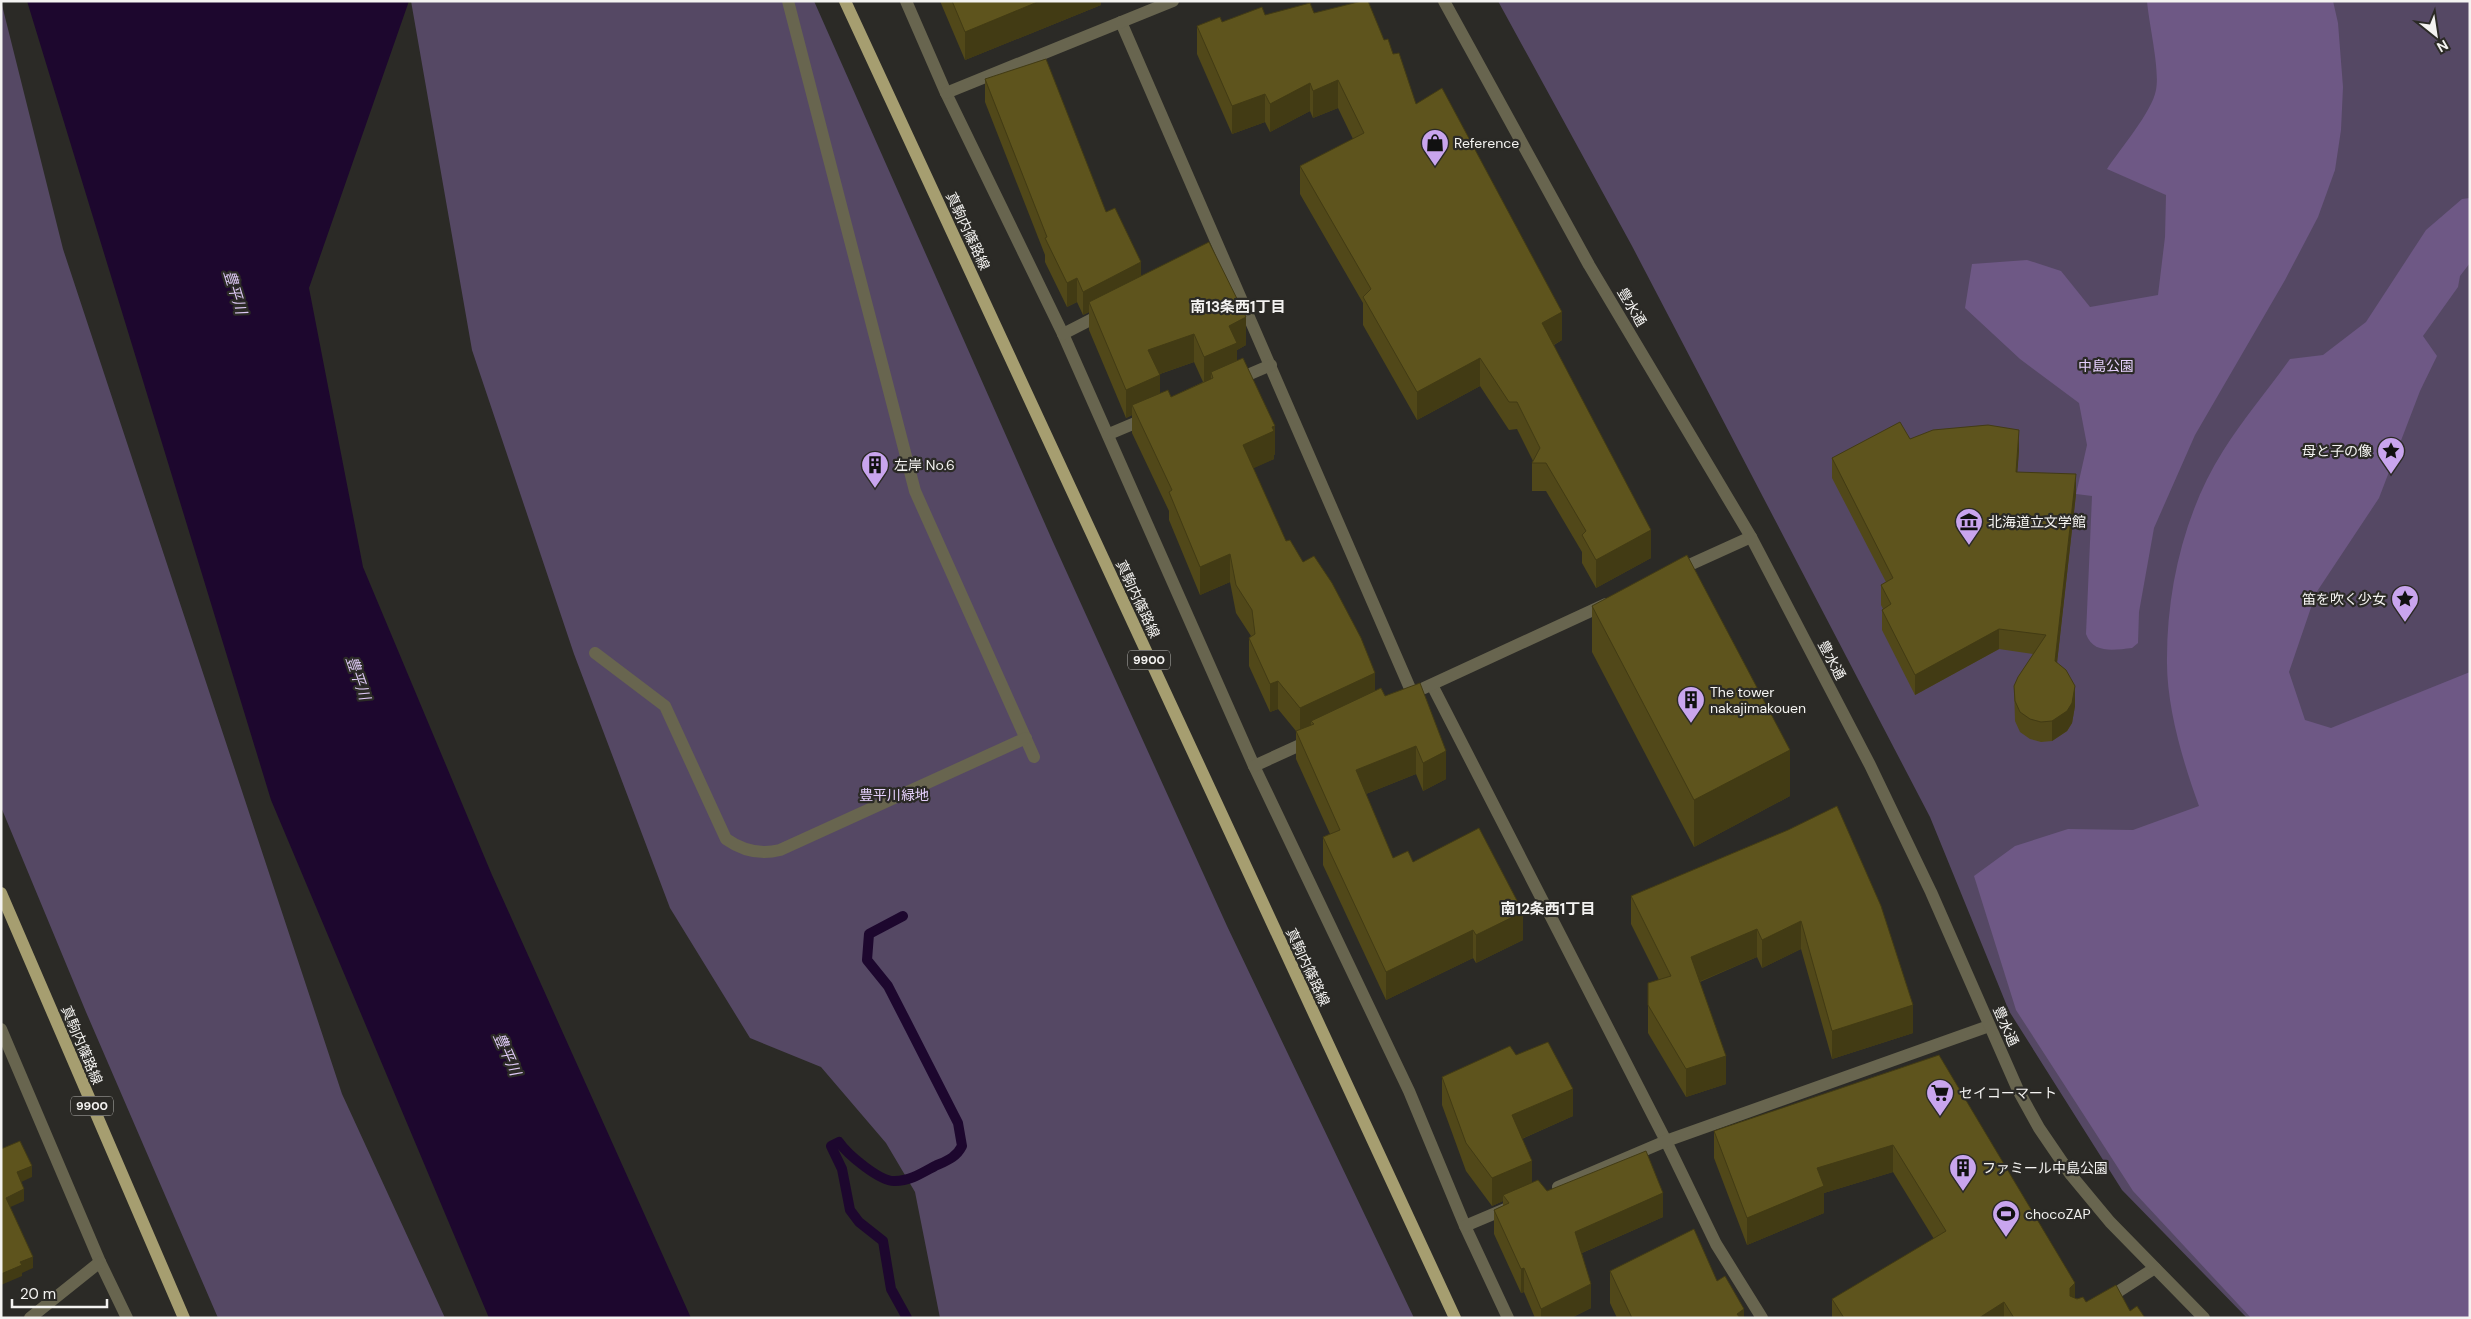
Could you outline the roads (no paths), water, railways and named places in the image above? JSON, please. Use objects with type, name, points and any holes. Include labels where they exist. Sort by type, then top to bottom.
[{"type":"main road","name":"真駒内篠路線","points":[[845,1],[1455,1318]]},
{"type":"main road","name":"真駒内篠路線","points":[[1,893],[184,1318]]},
{"type":"street","points":[[788,1],[915,491],[1034,757]]},
{"type":"street","points":[[906,1],[946,93],[1063,334],[1109,434],[1254,766],[1409,1091],[1465,1226],[1508,1318]]},
{"type":"street","points":[[946,93],[1173,1]]},
{"type":"street","name":"豊水通","points":[[1444,1],[1589,265],[1751,537],[1878,782],[1931,892],[2022,1098],[2070,1175],[2110,1222],[2204,1318]]},
{"type":"street","points":[[1121,22],[1218,255],[1271,365],[1408,695],[1619,598]]},
{"type":"street","points":[[1063,334],[1116,307]]},
{"type":"street","points":[[1226,384],[1271,365]]},
{"type":"street","points":[[1109,434],[1163,411]]},
{"type":"street","points":[[1664,577],[1751,537]]},
{"type":"street","points":[[595,652],[665,706],[726,839],[738,848],[754,852],[769,853],[780,850],[1026,738]]},
{"type":"street","points":[[1432,685],[1666,1141],[1716,1244],[1762,1318]]},
{"type":"street","points":[[1254,766],[1324,734]]},
{"type":"street","points":[[1547,1191],[1666,1141],[1989,1026]]},
{"type":"street","points":[[1,1029],[100,1262],[127,1318]]},
{"type":"street","points":[[1465,1226],[1520,1203]]},
{"type":"street","points":[[30,1318],[100,1262]]},
{"type":"street","points":[[2078,1318],[2155,1268]]},
{"type":"water","name":"豊平川","points":[[27,1],[409,1],[309,288],[363,567],[492,875],[691,1318],[489,1318],[271,800]]},
{"type":"waterway","points":[[903,916],[869,934],[867,960],[888,986],[906,1021],[958,1123],[962,1146],[947,1161],[921,1174],[900,1181],[889,1180],[873,1172],[856,1160],[839,1142],[831,1146],[842,1169],[850,1210],[859,1222],[883,1241],[891,1289],[907,1318]]},
{"type":"place","name":"Reference","points":[[1435,167]]},
{"type":"place","name":"母と子の像","points":[[2391,475]]},
{"type":"place","name":"左岸 No.6","points":[[875,489]]},
{"type":"place","name":"北海道立文学館","points":[[1969,546]]},
{"type":"place","name":"笛を吹く少女","points":[[2405,623]]},
{"type":"place","name":"The tower nakajimakouen","points":[[1691,724]]},
{"type":"place","name":"セイコーマート","points":[[1940,1117]]},
{"type":"place","name":"ファミール中島公園","points":[[1963,1192]]},
{"type":"place","name":"chocoZAP","points":[[2006,1238]]},
{"type":"district","name":"南13条西1丁目","points":[[1238,307]]},
{"type":"district","name":"南12条西1丁目","points":[[1548,909]]},
{"type":"park label","name":"中島公園","points":[[2106,366]]},
{"type":"park label","name":"豊平川緑地","points":[[894,795]]}]
